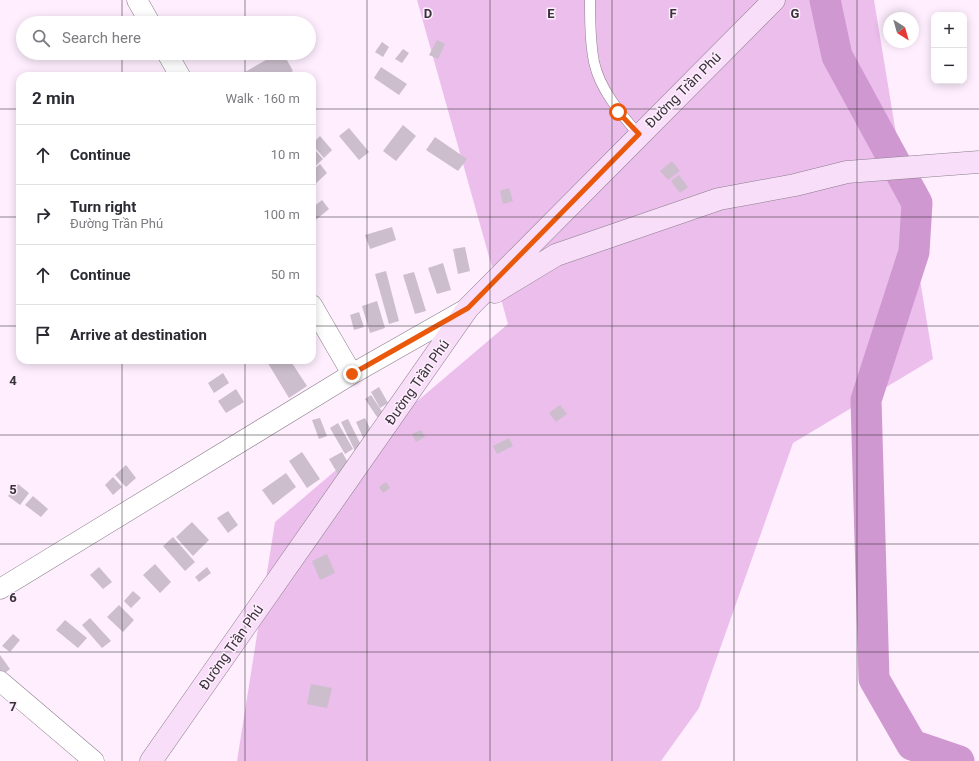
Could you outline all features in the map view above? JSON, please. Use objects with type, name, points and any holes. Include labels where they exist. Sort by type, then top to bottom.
[{"type":"main road","name":"Đường Trần Phú","points":[[151,761],[468,308],[639,134],[770,4]]},
{"type":"main road","points":[[468,308],[556,256],[719,200],[795,185],[847,172],[979,162]]},
{"type":"street","points":[[137,0],[146,16]]},
{"type":"street","points":[[171,60],[178,72]]},
{"type":"street","points":[[0,589],[352,374],[468,308]]},
{"type":"street","points":[[316,312],[352,374]]},
{"type":"street","points":[[0,681],[94,761]]},
{"type":"lane","points":[[590,0],[590,36],[594,63],[603,85],[618,112],[639,134]]},
{"type":"shaded area","points":[[417,0],[874,0],[933,359],[793,443],[699,708],[661,761],[237,761],[275,522],[508,324]]},
{"type":"building","points":[[437,40],[445,44],[438,59],[429,55]]},
{"type":"building","points":[[382,42],[389,47],[383,57],[375,52]]},
{"type":"building","points":[[403,49],[409,53],[402,63],[395,59]]},
{"type":"building","points":[[266,60],[287,60],[293,71],[291,72],[245,72]]},
{"type":"building","points":[[381,67],[407,84],[399,95],[374,78]]},
{"type":"building","points":[[403,125],[416,136],[396,161],[383,151]]},
{"type":"building","points":[[349,128],[369,152],[359,160],[339,136]]},
{"type":"building","points":[[320,136],[332,150],[324,158],[316,149],[316,140]]},
{"type":"building","points":[[435,137],[467,159],[458,171],[426,150]]},
{"type":"building","points":[[316,151],[323,159],[316,165]]},
{"type":"building","points":[[672,161],[680,171],[668,180],[660,171]]},
{"type":"building","points":[[320,164],[327,173],[316,183],[316,168]]},
{"type":"building","points":[[679,175],[688,187],[680,193],[671,181]]},
{"type":"building","points":[[509,188],[513,201],[503,204],[500,191]]},
{"type":"building","points":[[322,200],[329,209],[316,220],[316,205]]},
{"type":"building","points":[[392,227],[396,240],[370,249],[365,235]]},
{"type":"building","points":[[465,247],[470,271],[458,274],[453,249]]},
{"type":"building","points":[[443,263],[451,290],[437,294],[428,268]]},
{"type":"building","points":[[386,271],[399,321],[389,324],[375,274]]},
{"type":"building","points":[[414,272],[426,311],[415,314],[403,275]]},
{"type":"building","points":[[377,301],[385,328],[370,333],[362,306]]},
{"type":"building","points":[[359,312],[364,327],[354,330],[350,315]]},
{"type":"building","points":[[268,364],[293,364],[307,386],[289,398]]},
{"type":"building","points":[[223,373],[229,383],[214,393],[208,383]]},
{"type":"building","points":[[379,387],[388,403],[380,408],[371,392]]},
{"type":"building","points":[[236,389],[244,402],[226,413],[218,401]]},
{"type":"building","points":[[371,395],[383,413],[377,417],[365,399]]},
{"type":"building","points":[[560,405],[567,414],[556,422],[549,413]]},
{"type":"building","points":[[320,418],[327,436],[319,439],[312,420]]},
{"type":"building","points":[[365,418],[375,439],[366,444],[356,422]]},
{"type":"building","points":[[348,419],[364,451],[357,455],[341,422]]},
{"type":"building","points":[[338,423],[353,449],[345,454],[330,428]]},
{"type":"building","points":[[421,430],[425,437],[416,442],[412,434]]},
{"type":"building","points":[[509,438],[513,446],[497,454],[493,446]]},
{"type":"building","points":[[302,452],[320,479],[307,488],[289,461]]},
{"type":"building","points":[[342,452],[351,468],[339,476],[329,459]]},
{"type":"building","points":[[126,465],[136,478],[126,487],[115,475]]},
{"type":"building","points":[[286,473],[296,487],[273,505],[262,490]]},
{"type":"building","points":[[113,477],[122,487],[113,495],[105,485]]},
{"type":"building","points":[[386,482],[390,488],[383,493],[379,487]]},
{"type":"building","points":[[18,484],[29,493],[20,505],[8,496]]},
{"type":"building","points":[[33,496],[48,509],[41,517],[25,505]]},
{"type":"building","points":[[228,511],[238,525],[228,533],[217,518]]},
{"type":"building","points":[[192,522],[209,540],[193,556],[176,537]]},
{"type":"building","points":[[173,537],[195,562],[185,571],[163,546]]},
{"type":"building","points":[[327,554],[335,573],[320,580],[312,561]]},
{"type":"building","points":[[155,564],[171,582],[160,593],[143,575]]},
{"type":"building","points":[[99,567],[112,582],[103,589],[90,575]]},
{"type":"building","points":[[207,567],[211,573],[199,582],[195,577]]},
{"type":"building","points":[[133,591],[141,598],[131,608],[124,601]]},
{"type":"building","points":[[119,605],[134,620],[123,632],[107,617]]},
{"type":"building","points":[[90,618],[111,641],[102,648],[82,625]]},
{"type":"building","points":[[65,620],[87,638],[78,648],[56,630]]},
{"type":"building","points":[[13,634],[20,640],[10,652],[2,646]]},
{"type":"building","points":[[0,655],[10,669],[1,676],[0,675]]},
{"type":"building","points":[[311,684],[332,688],[327,708],[307,704]]},
{"type":"waterway","points":[[825,0],[837,56],[917,203],[914,252],[866,400],[874,679],[912,745],[959,761]]},
{"type":"route","points":[[352,374],[468,308],[639,134],[618,112]]}]
